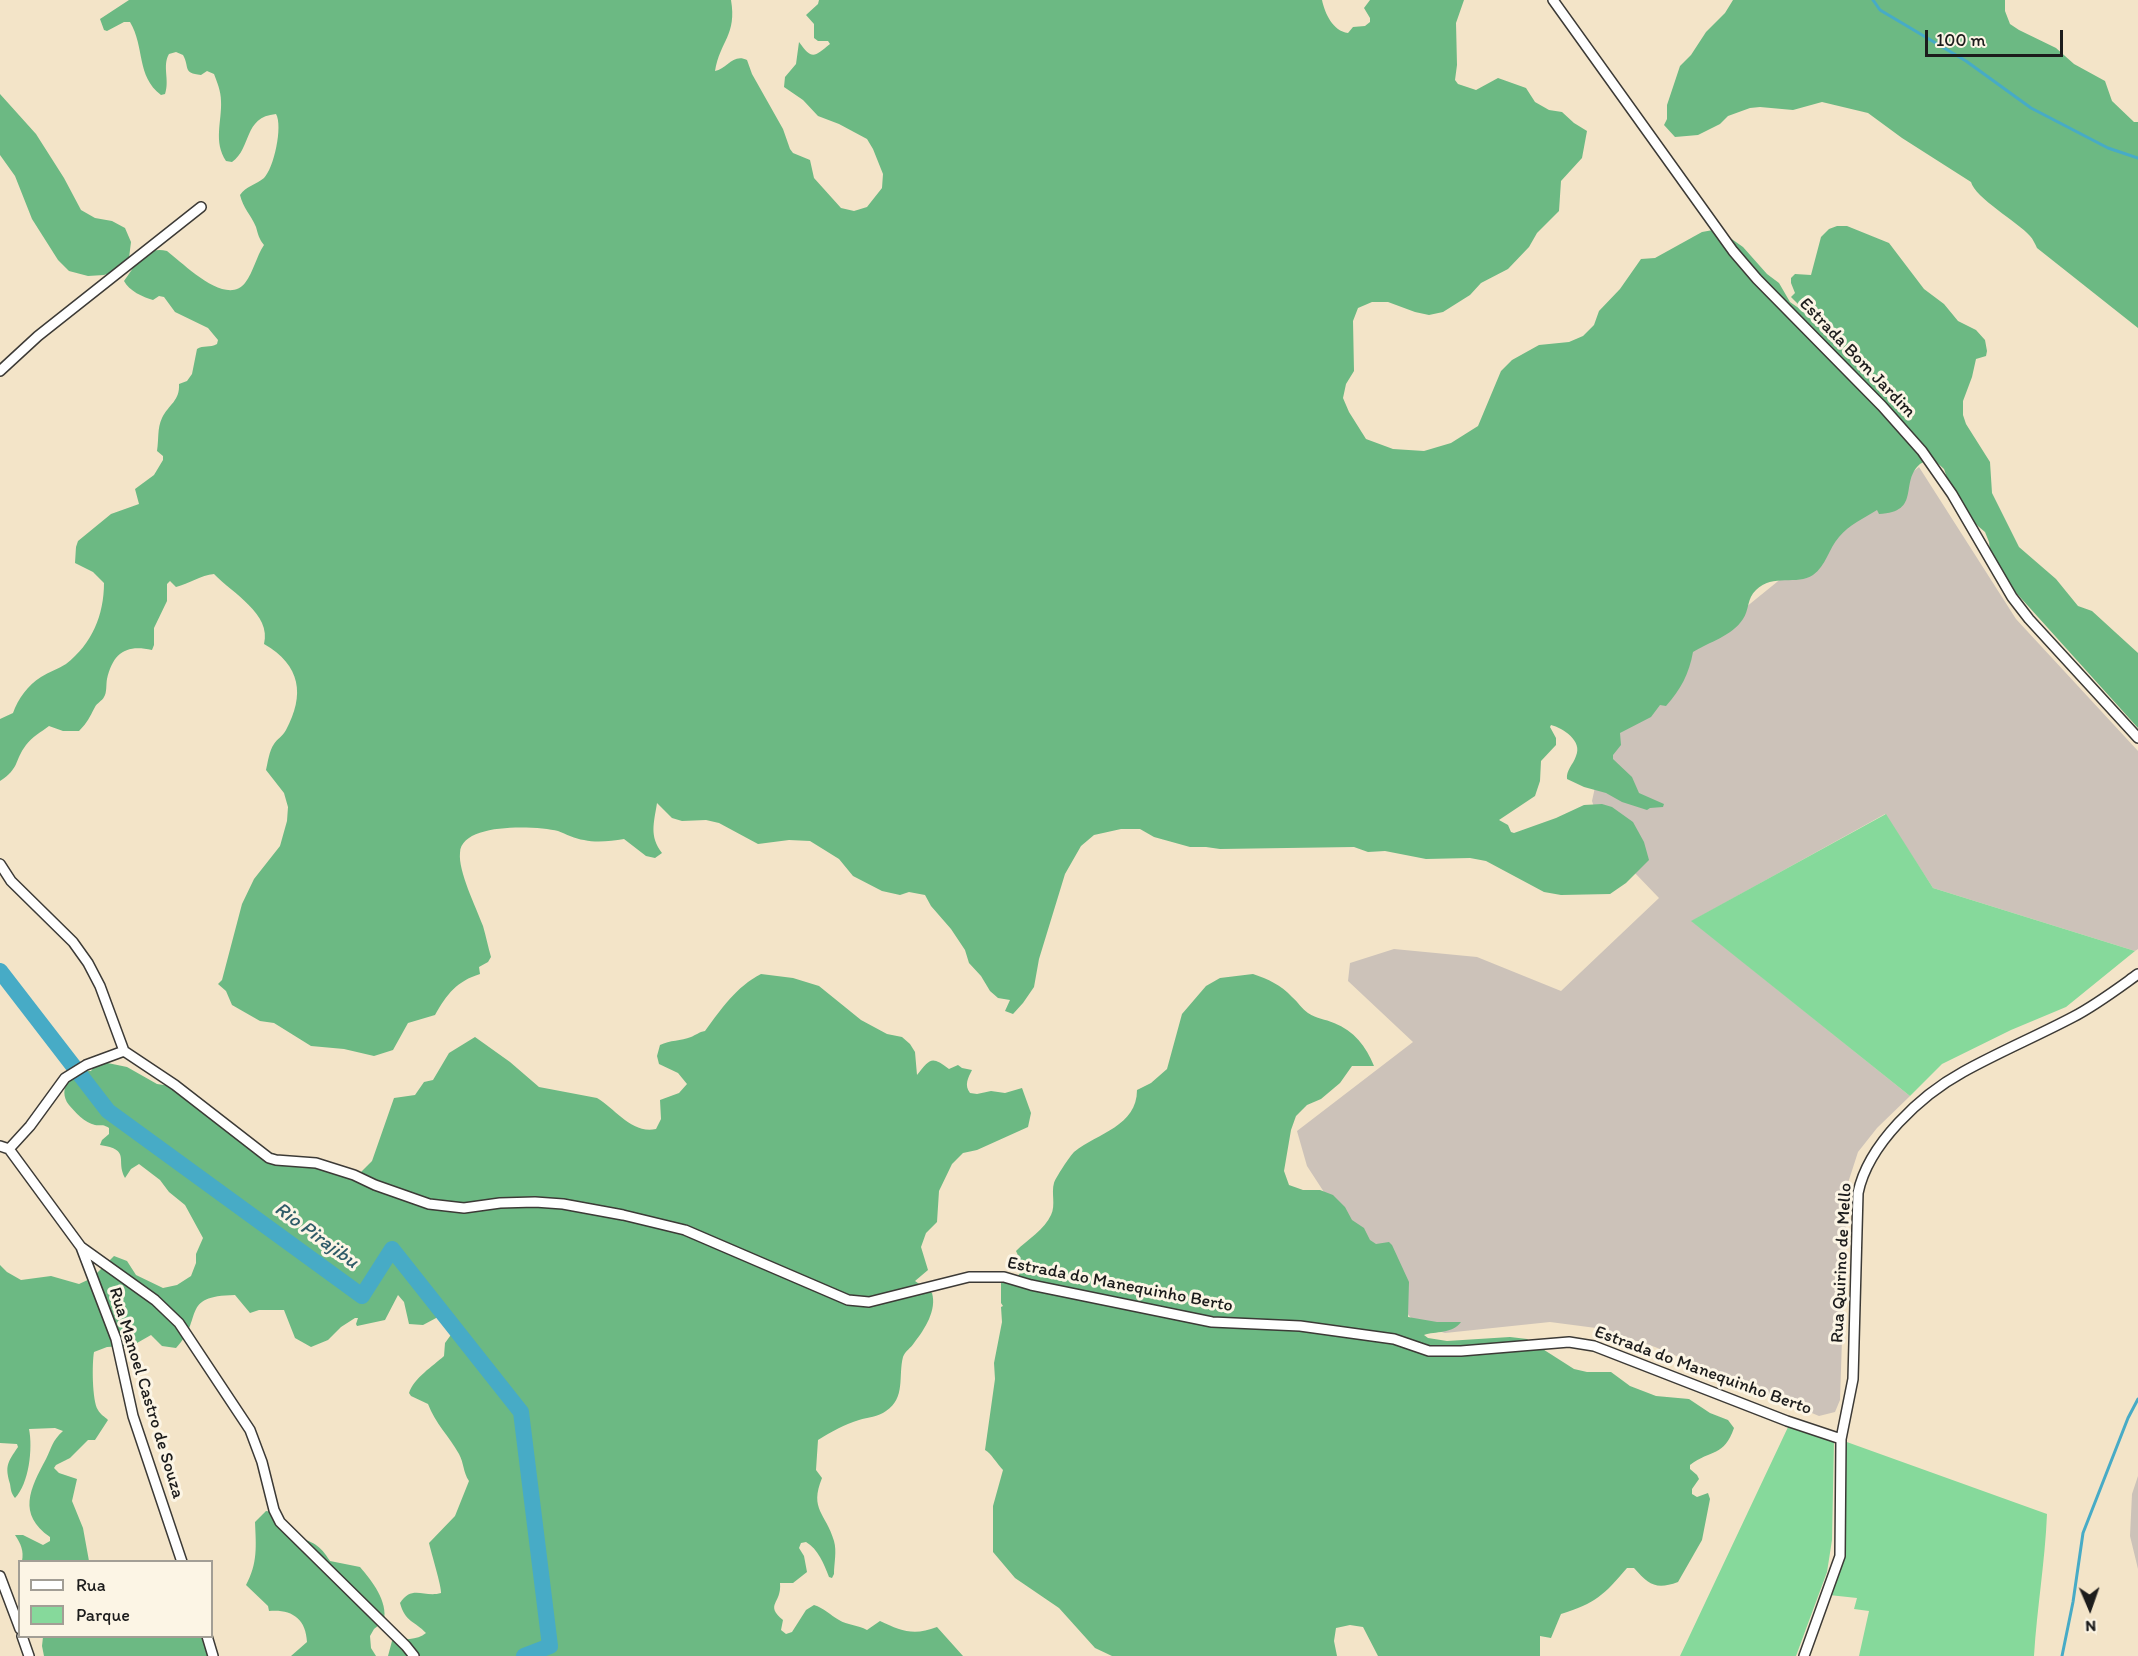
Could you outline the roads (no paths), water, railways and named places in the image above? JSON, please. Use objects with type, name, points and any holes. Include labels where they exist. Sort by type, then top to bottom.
[{"type":"street","name":"Estrada Bom Jardim","points":[[1553,0],[1733,251],[1757,279],[1882,406],[1922,451],[1952,494],[2018,604],[2079,675],[2138,738]]},
{"type":"street","points":[[0,371],[38,336],[201,207]]},
{"type":"street","points":[[0,864],[11,881],[73,942],[88,963],[100,986],[124,1052],[86,1065],[65,1078],[30,1126],[5,1148]]},
{"type":"street","name":"Rua Quirino de Mello","points":[[1804,1656],[1840,1556],[1841,1439],[1853,1379],[1858,1193],[1864,1171],[1875,1151],[1897,1124],[1928,1096],[1961,1073],[2085,1011],[2138,974]]},
{"type":"street","name":"Estrada do Manequinho Berto","points":[[124,1052],[175,1085],[269,1158],[316,1163],[429,1204],[464,1208],[501,1203],[563,1204],[685,1230],[848,1300],[869,1302],[969,1277],[1004,1277],[1031,1285],[1212,1322],[1300,1326],[1395,1339],[1430,1351],[1582,1343],[1787,1421],[1841,1439]]},
{"type":"street","name":"Rua Manoel Castro de Souza","points":[[5,1148],[81,1247],[116,1339],[133,1416],[181,1560]]},
{"type":"street","points":[[81,1247],[155,1300],[179,1323],[250,1430],[262,1462],[274,1510],[280,1522],[414,1656]]},
{"type":"street","points":[[0,1576],[18,1624]]},
{"type":"street","points":[[23,1638],[29,1656]]},
{"type":"street","points":[[208,1638],[213,1656]]},
{"type":"waterway","points":[[1873,0],[1880,10],[1966,61],[2031,108],[2108,148],[2138,158]]},
{"type":"waterway","name":"Rio Pirajibu","points":[[0,971],[108,1111],[362,1296],[392,1249],[521,1412],[550,1646],[524,1656]]},
{"type":"waterway","points":[[2062,1656],[2083,1533],[2128,1418],[2138,1399]]}]
